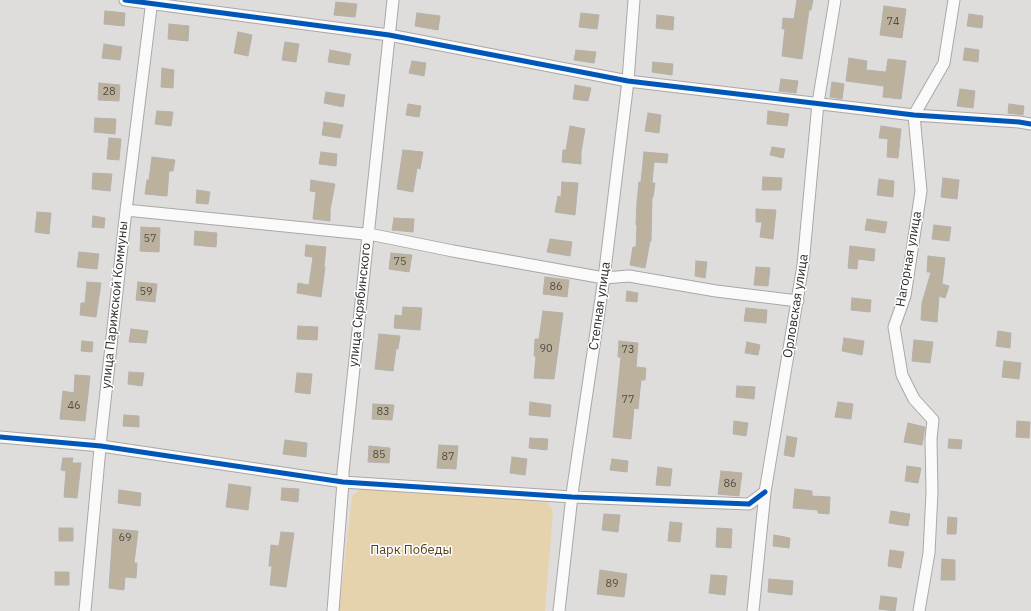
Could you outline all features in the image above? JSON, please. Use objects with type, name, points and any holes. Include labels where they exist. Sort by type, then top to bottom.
[{"type":"street","points":[[125,0],[152,2],[389,35],[628,81],[914,115],[1031,124]]},
{"type":"street","name":"улица Скрябинского","points":[[333,611],[343,472],[393,0]]},
{"type":"street","name":"Степная улица","points":[[558,611],[572,497],[604,278],[628,81],[634,0]]},
{"type":"street","name":"Орловская улица","points":[[752,611],[765,492],[803,265],[818,103],[835,0]]},
{"type":"street","points":[[914,115],[944,63],[954,0]]},
{"type":"street","name":"улица Парижской Коммуны","points":[[85,611],[126,210],[152,2]]},
{"type":"street","name":"Нагорная улица","points":[[914,115],[921,191],[905,296],[894,327],[902,375],[914,399],[933,420],[931,439],[932,492],[929,553],[919,611]]},
{"type":"street","points":[[126,210],[368,234],[604,278],[629,276],[716,291],[798,300]]},
{"type":"street","points":[[0,437],[101,446],[343,482],[572,497],[749,504],[765,492]]},
{"type":"green space","name":"Парк Победы","points":[[365,485],[544,498],[553,511],[545,611],[339,611],[352,496]]},
{"type":"building","points":[[797,0],[813,0],[811,10],[809,10],[802,59],[782,56],[785,29],[782,29],[783,18],[794,19]]},
{"type":"building","points":[[336,2],[357,4],[355,17],[334,15]]},
{"type":"building","points":[[884,6],[906,9],[902,38],[880,35]]},
{"type":"building","points":[[105,11],[125,13],[124,26],[104,24]]},
{"type":"building","points":[[417,13],[440,16],[438,30],[415,26]]},
{"type":"building","points":[[581,13],[599,15],[597,29],[579,27]]},
{"type":"building","points":[[969,14],[983,16],[982,28],[967,26]]},
{"type":"building","points":[[657,15],[674,17],[673,30],[656,28]]},
{"type":"building","points":[[169,24],[189,26],[188,41],[168,39]]},
{"type":"building","points":[[238,32],[252,35],[248,56],[234,53]]},
{"type":"building","points":[[285,42],[299,44],[296,62],[282,60]]},
{"type":"building","points":[[104,44],[122,47],[120,60],[102,58]]},
{"type":"building","points":[[965,48],[979,50],[978,62],[963,60]]},
{"type":"building","points":[[330,50],[351,54],[349,65],[328,62]]},
{"type":"building","points":[[576,50],[596,52],[594,63],[574,60]]},
{"type":"building","points":[[849,58],[867,61],[866,70],[886,72],[888,59],[906,61],[901,99],[883,97],[884,86],[846,81]]},
{"type":"building","points":[[412,61],[426,63],[424,76],[409,73]]},
{"type":"building","points":[[653,62],[673,64],[672,75],[652,72]]},
{"type":"building","points":[[162,68],[174,70],[173,88],[161,87]]},
{"type":"building","points":[[781,79],[798,81],[796,93],[779,91]]},
{"type":"building","points":[[832,82],[844,84],[842,99],[830,97]]},
{"type":"building","points":[[99,83],[120,85],[119,101],[98,100]]},
{"type":"building","points":[[575,85],[591,88],[588,101],[573,99]]},
{"type":"building","points":[[960,89],[975,91],[973,108],[957,106]]},
{"type":"building","points":[[326,92],[345,95],[343,107],[324,103]]},
{"type":"building","points":[[408,104],[421,106],[419,117],[406,115]]},
{"type":"building","points":[[1009,104],[1024,106],[1023,115],[1008,113]]},
{"type":"building","points":[[157,111],[173,112],[171,126],[155,124]]},
{"type":"building","points":[[768,111],[789,114],[787,126],[767,124]]},
{"type":"building","points":[[648,113],[661,115],[659,133],[645,131]]},
{"type":"building","points":[[95,118],[116,119],[115,134],[94,132]]},
{"type":"building","points":[[324,122],[343,125],[340,138],[322,135]]},
{"type":"building","points":[[570,126],[585,129],[581,152],[581,164],[562,162],[563,150],[566,150]]},
{"type":"building","points":[[881,126],[901,129],[898,158],[887,157],[888,139],[879,138]]},
{"type":"building","points":[[109,138],[121,139],[119,160],[107,159]]},
{"type":"building","points":[[772,147],[785,149],[783,158],[770,155]]},
{"type":"building","points":[[403,150],[423,152],[420,169],[417,168],[413,192],[397,189]]},
{"type":"building","points":[[321,152],[337,154],[336,166],[319,164]]},
{"type":"building","points":[[644,152],[668,154],[667,163],[654,162],[652,183],[655,183],[652,197],[651,241],[645,268],[630,265],[633,247],[636,247],[637,202]]},
{"type":"building","points":[[152,157],[175,160],[173,171],[169,171],[167,196],[145,194],[147,180],[149,180]]},
{"type":"building","points":[[93,173],[112,174],[110,191],[92,189]]},
{"type":"building","points":[[763,177],[782,178],[781,190],[762,190]]},
{"type":"building","points":[[943,178],[959,180],[957,199],[941,197]]},
{"type":"building","points":[[879,179],[894,181],[893,197],[877,195]]},
{"type":"building","points":[[311,180],[335,184],[330,210],[330,221],[313,219],[316,192],[310,191]]},
{"type":"building","points":[[562,182],[578,183],[575,215],[555,212],[558,196],[561,197]]},
{"type":"building","points":[[197,190],[210,192],[208,204],[196,203]]},
{"type":"building","points":[[756,209],[776,210],[773,239],[760,237],[762,222],[756,222]]},
{"type":"building","points":[[37,212],[51,213],[49,234],[35,232]]},
{"type":"building","points":[[93,216],[105,218],[104,228],[92,227]]},
{"type":"building","points":[[394,218],[414,219],[413,232],[392,230]]},
{"type":"building","points":[[867,219],[887,222],[885,233],[865,230]]},
{"type":"building","points":[[934,225],[951,227],[949,241],[932,239]]},
{"type":"building","points":[[141,227],[160,228],[159,252],[140,251]]},
{"type":"building","points":[[195,231],[217,233],[216,247],[194,245]]},
{"type":"building","points":[[550,239],[572,242],[570,256],[547,252]]},
{"type":"building","points":[[306,245],[326,247],[321,297],[297,293],[298,283],[309,285],[313,257],[305,256]]},
{"type":"building","points":[[850,246],[875,249],[874,261],[858,259],[857,269],[848,268]]},
{"type":"building","points":[[79,252],[99,254],[97,269],[77,267]]},
{"type":"building","points":[[391,253],[412,255],[409,272],[389,269]]},
{"type":"building","points":[[928,256],[945,258],[942,284],[949,286],[945,298],[939,296],[937,322],[921,320],[922,303],[931,272],[927,272]]},
{"type":"building","points":[[696,261],[707,262],[705,278],[695,276]]},
{"type":"building","points":[[756,267],[770,268],[768,286],[754,285]]},
{"type":"building","points":[[545,277],[569,280],[567,297],[543,294]]},
{"type":"building","points":[[87,282],[101,283],[96,317],[80,315],[81,303],[85,303]]},
{"type":"building","points":[[138,282],[157,284],[155,302],[136,300]]},
{"type":"building","points":[[627,291],[638,293],[637,302],[626,301]]},
{"type":"building","points":[[852,298],[871,300],[870,312],[851,310]]},
{"type":"building","points":[[403,307],[422,308],[420,330],[394,328],[395,315],[402,316]]},
{"type":"building","points":[[746,308],[767,310],[766,323],[744,321]]},
{"type":"building","points":[[543,311],[563,313],[554,379],[534,378],[536,356],[534,356],[535,339],[539,339]]},
{"type":"building","points":[[298,326],[318,327],[317,340],[297,339]]},
{"type":"building","points":[[131,329],[148,331],[146,343],[129,342]]},
{"type":"building","points":[[998,331],[1011,333],[1010,348],[996,346]]},
{"type":"building","points":[[379,334],[400,336],[398,349],[396,349],[393,371],[375,369]]},
{"type":"building","points":[[844,338],[864,341],[862,355],[842,351]]},
{"type":"building","points":[[914,340],[933,342],[930,363],[912,361]]},
{"type":"building","points":[[82,341],[93,342],[92,352],[81,351]]},
{"type":"building","points":[[619,341],[638,343],[636,367],[646,368],[645,380],[641,380],[638,409],[634,408],[631,439],[613,437],[621,357],[618,357]]},
{"type":"building","points":[[747,342],[760,345],[758,355],[745,353]]},
{"type":"building","points":[[1004,361],[1021,363],[1019,379],[1002,377]]},
{"type":"building","points":[[129,372],[144,373],[142,386],[128,384]]},
{"type":"building","points":[[297,373],[312,374],[310,394],[295,392]]},
{"type":"building","points":[[75,375],[90,376],[85,421],[60,419],[63,391],[74,393]]},
{"type":"building","points":[[737,386],[755,387],[754,399],[736,397]]},
{"type":"building","points":[[530,402],[551,405],[550,417],[529,415]]},
{"type":"building","points":[[838,402],[853,404],[851,419],[835,417]]},
{"type":"building","points":[[373,404],[394,405],[392,420],[372,419]]},
{"type":"building","points":[[124,415],[139,416],[139,427],[123,426]]},
{"type":"building","points":[[734,421],[748,423],[746,436],[733,434]]},
{"type":"building","points":[[1017,421],[1030,422],[1029,438],[1016,437]]},
{"type":"building","points":[[908,423],[925,427],[922,445],[904,442]]},
{"type":"building","points":[[787,436],[797,438],[794,457],[784,455]]},
{"type":"building","points":[[530,438],[548,439],[547,450],[529,448]]},
{"type":"building","points":[[949,439],[962,440],[961,449],[948,448]]},
{"type":"building","points":[[285,440],[307,443],[306,457],[283,454]]},
{"type":"building","points":[[439,445],[458,446],[456,469],[437,468]]},
{"type":"building","points":[[369,446],[390,448],[389,463],[368,462]]},
{"type":"building","points":[[512,457],[527,459],[525,475],[510,473]]},
{"type":"building","points":[[63,458],[73,458],[72,463],[81,463],[77,498],[64,497],[66,471],[61,470]]},
{"type":"building","points":[[612,459],[628,461],[627,472],[610,470]]},
{"type":"building","points":[[907,466],[921,468],[918,483],[905,481]]},
{"type":"building","points":[[658,467],[672,469],[670,486],[656,485]]},
{"type":"building","points":[[721,471],[742,473],[739,496],[718,494]]},
{"type":"building","points":[[229,484],[251,487],[248,510],[226,507]]},
{"type":"building","points":[[282,488],[299,489],[298,502],[281,500]]},
{"type":"building","points":[[795,489],[812,491],[812,496],[830,497],[829,514],[818,513],[818,510],[793,508]]},
{"type":"building","points":[[119,490],[141,493],[140,506],[118,503]]},
{"type":"building","points":[[891,511],[910,514],[908,526],[889,523]]},
{"type":"building","points":[[604,514],[620,515],[618,532],[602,530]]},
{"type":"building","points":[[948,517],[957,518],[956,534],[947,534]]},
{"type":"building","points":[[670,522],[682,523],[680,542],[668,541]]},
{"type":"building","points":[[59,528],[73,528],[73,541],[59,541]]},
{"type":"building","points":[[717,528],[732,529],[731,548],[716,547]]},
{"type":"building","points":[[113,529],[138,531],[134,563],[137,563],[136,578],[125,577],[124,590],[109,588]]},
{"type":"building","points":[[281,532],[294,533],[286,587],[270,585],[272,566],[269,566],[271,545],[279,546]]},
{"type":"building","points":[[774,535],[790,538],[789,548],[773,546]]},
{"type":"building","points":[[890,550],[904,552],[901,568],[888,566]]},
{"type":"building","points":[[942,559],[955,560],[955,580],[941,580]]},
{"type":"building","points":[[600,570],[627,574],[624,597],[597,594]]},
{"type":"building","points":[[55,572],[69,572],[69,585],[55,585]]},
{"type":"building","points":[[711,575],[727,576],[725,595],[709,593]]},
{"type":"building","points":[[769,579],[793,581],[792,595],[768,592]]},
{"type":"building","points":[[881,596],[897,598],[895,611],[879,609]]},
{"type":"cycle path","points":[[125,0],[389,35],[628,81],[914,115],[1031,124]]},
{"type":"cycle path","points":[[0,437],[101,446],[343,482],[572,497],[749,504],[765,492]]}]
